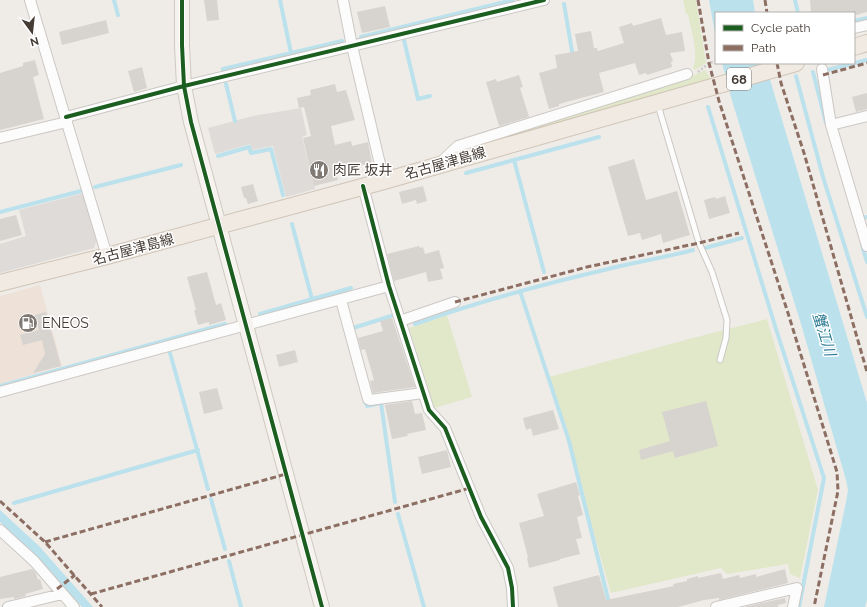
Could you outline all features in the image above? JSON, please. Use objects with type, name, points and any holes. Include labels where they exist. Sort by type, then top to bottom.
[{"type":"main road","points":[[855,47],[867,43]]},
{"type":"main road","name":"名古屋津島線","points":[[0,283],[107,256],[384,181],[790,65]]},
{"type":"street","points":[[30,0],[107,256]]},
{"type":"street","points":[[182,0],[184,86],[190,122],[322,607]]},
{"type":"street","points":[[343,0],[352,46],[384,181]]},
{"type":"street","points":[[0,138],[184,86],[544,0]]},
{"type":"street","points":[[855,28],[867,25]]},
{"type":"street","points":[[822,69],[831,125],[867,246]]},
{"type":"street","points":[[437,165],[458,146],[687,74]]},
{"type":"street","points":[[831,125],[867,116]]},
{"type":"street","points":[[363,186],[389,286],[429,410],[445,428],[481,518],[508,568],[512,588],[513,607]]},
{"type":"street","points":[[0,392],[389,286]]},
{"type":"street","points":[[341,300],[368,399],[370,400],[423,393]]},
{"type":"street","points":[[400,321],[455,302]]},
{"type":"street","points":[[0,530],[34,561],[74,607]]},
{"type":"street","points":[[716,607],[797,588],[793,607]]},
{"type":"street","points":[[8,607],[62,594]]},
{"type":"lane","points":[[658,102],[699,243],[712,272],[727,320],[726,338],[720,360]]},
{"type":"path","points":[[709,63],[715,61]]},
{"type":"shaded area","points":[[301,108],[307,135],[302,137],[315,189],[286,197],[273,146],[252,150],[250,144],[215,154],[208,128],[253,116]]},
{"type":"shaded area","points":[[84,193],[98,237],[94,248],[0,273],[0,244],[26,236],[19,210]]},
{"type":"shaded area","points":[[40,285],[62,366],[0,384],[0,296]]},
{"type":"green space","points":[[683,0],[696,0],[706,63],[695,70],[693,68],[695,62],[694,42],[688,14],[686,14]]},
{"type":"green space","points":[[705,70],[711,79],[471,147],[471,145],[691,77]]},
{"type":"green space","points":[[447,315],[472,397],[434,408],[409,328]]},
{"type":"green space","points":[[767,319],[818,490],[800,578],[790,574],[788,564],[727,574],[721,568],[611,593],[549,377]]},
{"type":"water","points":[[709,0],[753,0],[755,12],[715,12],[715,33]]},
{"type":"water","name":"蟹江川","points":[[722,64],[765,64],[867,403],[867,600],[865,607],[824,607],[848,490],[801,324],[733,104]]},
{"type":"water","points":[[0,510],[39,546],[93,607],[82,607],[39,559],[0,522]]},
{"type":"building","points":[[204,0],[217,0],[219,20],[207,21]]},
{"type":"building","points":[[810,0],[867,0],[867,12],[856,15],[855,12],[811,12]]},
{"type":"building","points":[[385,6],[390,27],[362,33],[357,12]]},
{"type":"building","points":[[661,18],[666,35],[682,32],[685,51],[670,53],[673,61],[671,62],[672,67],[647,75],[646,73],[639,75],[635,63],[599,73],[604,92],[559,104],[559,106],[549,109],[539,73],[557,68],[555,55],[578,51],[575,34],[591,31],[594,48],[597,48],[598,51],[624,43],[619,27],[632,23],[633,26]]},
{"type":"building","points":[[106,20],[109,33],[62,45],[59,32]]},
{"type":"building","points":[[35,60],[39,75],[33,77],[44,119],[0,130],[0,73],[23,66],[23,63]]},
{"type":"building","points":[[142,67],[147,88],[134,92],[128,71]]},
{"type":"building","points":[[519,75],[523,87],[520,88],[529,117],[499,126],[486,82],[496,79],[497,82]]},
{"type":"building","points":[[335,84],[337,92],[346,90],[355,120],[331,126],[335,145],[351,141],[352,146],[368,142],[372,163],[336,171],[338,180],[314,186],[303,138],[311,136],[304,107],[299,108],[297,98],[311,95],[310,90]]},
{"type":"building","points":[[867,93],[867,109],[856,112],[852,97]]},
{"type":"building","points":[[634,159],[646,200],[677,191],[690,235],[663,243],[661,234],[642,240],[640,233],[628,236],[608,167]]},
{"type":"building","points":[[253,184],[258,201],[248,204],[246,198],[244,198],[241,187]]},
{"type":"building","points":[[423,186],[427,201],[417,204],[416,200],[402,204],[399,192]]},
{"type":"building","points":[[725,196],[730,213],[709,219],[704,200],[715,197],[716,199]]},
{"type":"building","points":[[16,215],[22,235],[0,241],[0,219]]},
{"type":"building","points":[[419,246],[420,248],[423,247],[425,254],[439,250],[444,268],[440,269],[443,279],[428,282],[426,272],[394,281],[387,254]]},
{"type":"building","points":[[207,272],[216,305],[221,303],[226,320],[209,325],[209,322],[198,325],[194,310],[196,310],[187,277]]},
{"type":"building","points":[[46,312],[61,366],[33,373],[45,354],[42,340],[23,345],[20,335],[39,330],[35,315]]},
{"type":"building","points":[[392,318],[415,387],[373,393],[370,381],[374,380],[365,349],[361,350],[358,338],[383,331],[380,321]]},
{"type":"building","points":[[295,350],[298,362],[279,367],[276,355]]},
{"type":"building","points":[[217,388],[223,409],[204,414],[199,392]]},
{"type":"building","points":[[412,401],[415,414],[422,413],[426,430],[392,439],[385,405]]},
{"type":"building","points":[[706,401],[718,446],[675,458],[673,451],[641,460],[639,450],[670,441],[662,412]]},
{"type":"building","points":[[553,410],[559,429],[533,436],[531,428],[526,430],[523,418]]},
{"type":"building","points":[[447,450],[451,467],[422,474],[418,457]]},
{"type":"building","points":[[576,482],[580,495],[578,496],[583,515],[577,517],[582,538],[576,539],[580,554],[529,568],[528,557],[519,523],[544,516],[537,494]]},
{"type":"building","points":[[32,569],[36,573],[38,580],[40,579],[43,589],[14,599],[14,597],[0,599],[0,577]]},
{"type":"building","points":[[785,569],[788,583],[719,600],[719,598],[704,600],[678,607],[558,607],[553,587],[599,575],[606,600],[674,586],[673,584],[687,581],[687,579],[698,576],[698,578],[721,573],[723,579],[739,575],[740,578],[756,574],[756,577]]},
{"type":"building","points":[[785,598],[786,603],[778,605],[778,607],[744,607]]},
{"type":"waterway","points":[[114,0],[118,15]]},
{"type":"waterway","points":[[280,0],[291,53]]},
{"type":"waterway","points":[[361,37],[513,0]]},
{"type":"waterway","points":[[795,0],[798,12]]},
{"type":"waterway","points":[[564,4],[573,57]]},
{"type":"waterway","points":[[855,21],[867,18]]},
{"type":"waterway","points":[[404,40],[418,99],[430,96]]},
{"type":"waterway","points":[[224,73],[223,69],[342,41]]},
{"type":"waterway","points":[[855,63],[867,60]]},
{"type":"waterway","points":[[827,70],[851,64]]},
{"type":"waterway","points":[[813,72],[826,123]]},
{"type":"waterway","points":[[796,76],[823,177],[867,317]]},
{"type":"waterway","points":[[226,84],[235,121]]},
{"type":"waterway","points":[[708,107],[776,329],[824,478],[799,607]]},
{"type":"waterway","points":[[466,173],[599,137]]},
{"type":"waterway","points":[[218,156],[249,147],[251,153],[271,149],[283,195]]},
{"type":"waterway","points":[[514,160],[544,272]]},
{"type":"waterway","points":[[95,187],[181,165]]},
{"type":"waterway","points":[[0,212],[81,191]]},
{"type":"waterway","points":[[292,224],[312,299]]},
{"type":"waterway","points":[[705,248],[742,238]]},
{"type":"waterway","points":[[862,245],[867,262]]},
{"type":"waterway","points":[[415,324],[462,308],[532,288],[615,267],[693,250]]},
{"type":"waterway","points":[[260,314],[351,288]]},
{"type":"waterway","points":[[520,291],[569,441],[610,607]]},
{"type":"waterway","points":[[353,328],[391,316]]},
{"type":"waterway","points":[[0,386],[225,324]]},
{"type":"waterway","points":[[170,353],[208,489]]},
{"type":"waterway","points":[[364,399],[367,406],[381,403],[395,502]]},
{"type":"waterway","points":[[14,503],[198,450]]},
{"type":"waterway","points":[[211,499],[225,549]]},
{"type":"waterway","points":[[398,514],[424,607]]},
{"type":"waterway","points":[[229,561],[241,607]]},
{"type":"marked path","points":[[698,0],[709,63],[719,101],[788,313],[837,472],[838,491],[814,607]]},
{"type":"marked path","points":[[765,0],[767,12]]},
{"type":"marked path","points":[[823,75],[867,63]]},
{"type":"marked path","points":[[777,64],[781,83],[804,153],[867,372]]},
{"type":"marked path","points":[[455,302],[587,267],[739,233]]},
{"type":"marked path","points":[[45,542],[286,474]]},
{"type":"marked path","points":[[91,594],[470,488]]},
{"type":"marked path","points":[[0,501],[45,542],[102,607]]},
{"type":"marked path","points":[[57,589],[75,575]]},
{"type":"cycle path","points":[[182,0],[184,86],[191,122],[322,607]]},
{"type":"cycle path","points":[[66,117],[184,86],[544,0]]},
{"type":"cycle path","points":[[363,186],[389,286],[429,410],[445,428],[481,517],[508,568],[512,588],[513,607]]},
{"type":"place","name":"肉匠 坂井","points":[[319,170]]},
{"type":"place","name":"ENEOS","points":[[28,323]]}]
